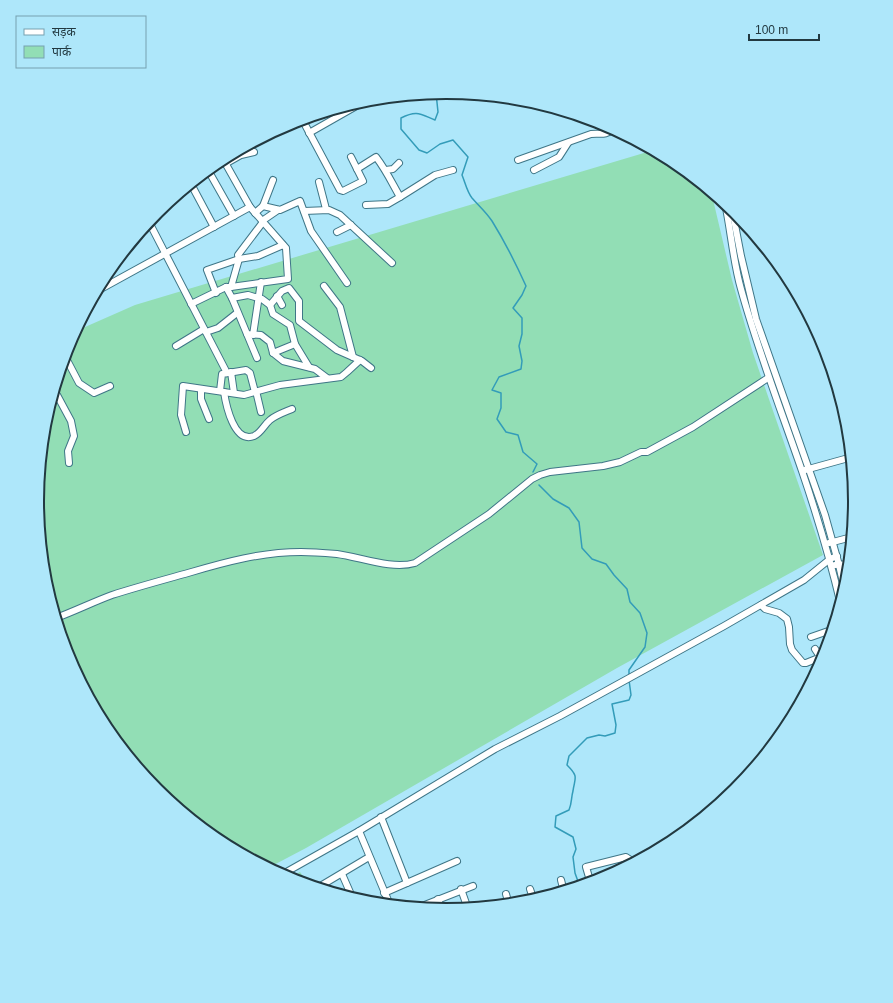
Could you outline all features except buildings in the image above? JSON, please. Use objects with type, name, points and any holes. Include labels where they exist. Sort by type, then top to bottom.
[{"type":"street","points":[[309,133],[346,112]]},
{"type":"street","points":[[305,125],[340,190],[343,191],[363,181],[351,157]]},
{"type":"street","points":[[518,160],[591,134],[603,135],[608,133]]},
{"type":"street","points":[[534,170],[559,157],[568,142]]},
{"type":"street","points":[[244,154],[254,152]]},
{"type":"street","points":[[357,169],[376,157],[386,170],[400,197]]},
{"type":"street","points":[[386,170],[394,169],[399,163]]},
{"type":"street","points":[[226,165],[250,207],[286,248],[289,288],[299,301],[299,321],[337,350],[360,360],[370,368]]},
{"type":"street","points":[[366,205],[388,204],[435,175],[453,170]]},
{"type":"street","points":[[211,175],[234,216]]},
{"type":"street","points":[[255,213],[263,206],[273,180]]},
{"type":"street","points":[[319,182],[326,209]]},
{"type":"street","points":[[193,188],[214,227]]},
{"type":"street","points":[[258,358],[250,335],[237,313],[228,287],[239,259],[238,255],[263,222],[278,210],[300,201],[311,231],[347,283]]},
{"type":"street","points":[[263,206],[278,210]]},
{"type":"street","points":[[107,285],[250,207]]},
{"type":"street","points":[[304,211],[326,209],[340,215],[392,263]]},
{"type":"street","points":[[727,213],[741,288],[768,378],[832,542],[842,577]]},
{"type":"street","points":[[734,220],[740,256],[756,319],[805,470],[838,592]]},
{"type":"street","points":[[337,232],[351,225]]},
{"type":"street","points":[[152,228],[191,304],[229,373],[234,393]]},
{"type":"street","points":[[158,258],[159,241]]},
{"type":"street","points":[[216,293],[207,270],[239,259],[258,256],[283,245]]},
{"type":"street","points":[[191,304],[228,287],[288,279]]},
{"type":"street","points":[[250,335],[260,282]]},
{"type":"street","points":[[324,286],[337,301],[340,307],[353,357]]},
{"type":"street","points":[[270,305],[282,291],[289,288]]},
{"type":"street","points":[[232,298],[248,295],[262,299],[270,305],[272,314],[290,325],[296,344],[309,367]]},
{"type":"street","points":[[277,296],[282,306]]},
{"type":"street","points":[[176,346],[205,330],[218,328],[237,313]]},
{"type":"street","points":[[250,335],[261,335],[270,342],[273,353],[283,361],[309,367],[327,378]]},
{"type":"street","points":[[273,353],[296,344]]},
{"type":"street","points":[[186,432],[181,415],[183,386],[244,395],[280,385],[341,376],[360,360]]},
{"type":"street","points":[[69,363],[79,383],[94,393],[110,386]]},
{"type":"street","points":[[261,412],[248,370],[222,375],[222,392],[227,409],[234,425],[239,432],[246,436],[254,436],[270,420],[292,409]]},
{"type":"street","points":[[61,616],[111,596],[229,561],[278,553],[301,552],[338,554],[367,561],[408,565],[419,561],[489,514],[540,475],[550,472],[603,466],[620,462],[641,452],[647,452],[693,427],[768,378]]},
{"type":"street","points":[[201,389],[202,402],[209,419]]},
{"type":"street","points":[[58,397],[71,421],[74,436],[68,451],[69,464]]},
{"type":"street","points":[[805,470],[847,458]]},
{"type":"street","points":[[825,544],[847,538]]},
{"type":"street","points":[[288,871],[382,818],[478,759],[761,605],[831,563],[837,556]]},
{"type":"street","points":[[831,563],[844,565]]},
{"type":"street","points":[[761,605],[765,609],[779,613],[787,619],[792,650],[803,662],[806,663],[816,661]]},
{"type":"street","points":[[811,636],[828,631]]},
{"type":"street","points":[[815,649],[819,654]]},
{"type":"street","points":[[382,818],[407,883]]},
{"type":"street","points":[[359,831],[387,900]]},
{"type":"street","points":[[323,885],[369,857]]},
{"type":"street","points":[[589,878],[586,867],[626,857],[629,860]]},
{"type":"street","points":[[384,892],[457,861]]},
{"type":"street","points":[[342,874],[350,892]]},
{"type":"street","points":[[561,880],[563,887]]},
{"type":"street","points":[[428,903],[461,889],[473,886]]},
{"type":"street","points":[[530,888],[532,894]]},
{"type":"street","points":[[461,889],[466,903]]},
{"type":"street","points":[[506,894],[507,899]]},
{"type":"street","points":[[438,899],[440,904]]},
{"type":"green space","points":[[647,152],[692,182],[713,200],[732,280],[753,353],[823,555],[617,668],[306,848],[274,865],[245,850],[201,821],[162,786],[127,747],[98,703],[86,680],[65,631],[58,606],[47,554],[44,502],[47,449],[58,397],[65,372],[84,328],[135,305]]},
{"type":"green space","points":[[300,872],[304,878],[296,874]]},
{"type":"waterway","points":[[437,99],[438,112],[435,120],[422,115],[411,114],[401,118],[401,129],[419,150],[427,153],[440,144],[453,140],[468,157],[462,175],[467,190],[470,196],[492,221],[526,286],[513,308],[522,318],[522,334],[519,346],[522,361],[521,369],[499,377],[492,390],[501,393],[501,408],[497,419],[506,432],[518,435],[523,452],[537,464],[533,472]]},
{"type":"waterway","points":[[539,485],[553,499],[569,508],[579,522],[582,548],[592,559],[606,564],[627,589],[630,602],[640,613],[647,633],[645,647],[629,670],[629,676]]},
{"type":"waterway","points":[[578,882],[575,873],[573,857],[576,849],[573,837],[555,827],[556,816],[569,810],[571,805],[575,775],[567,765],[569,756],[587,738],[615,733],[616,725],[612,704],[629,700],[631,695],[629,680]]}]
